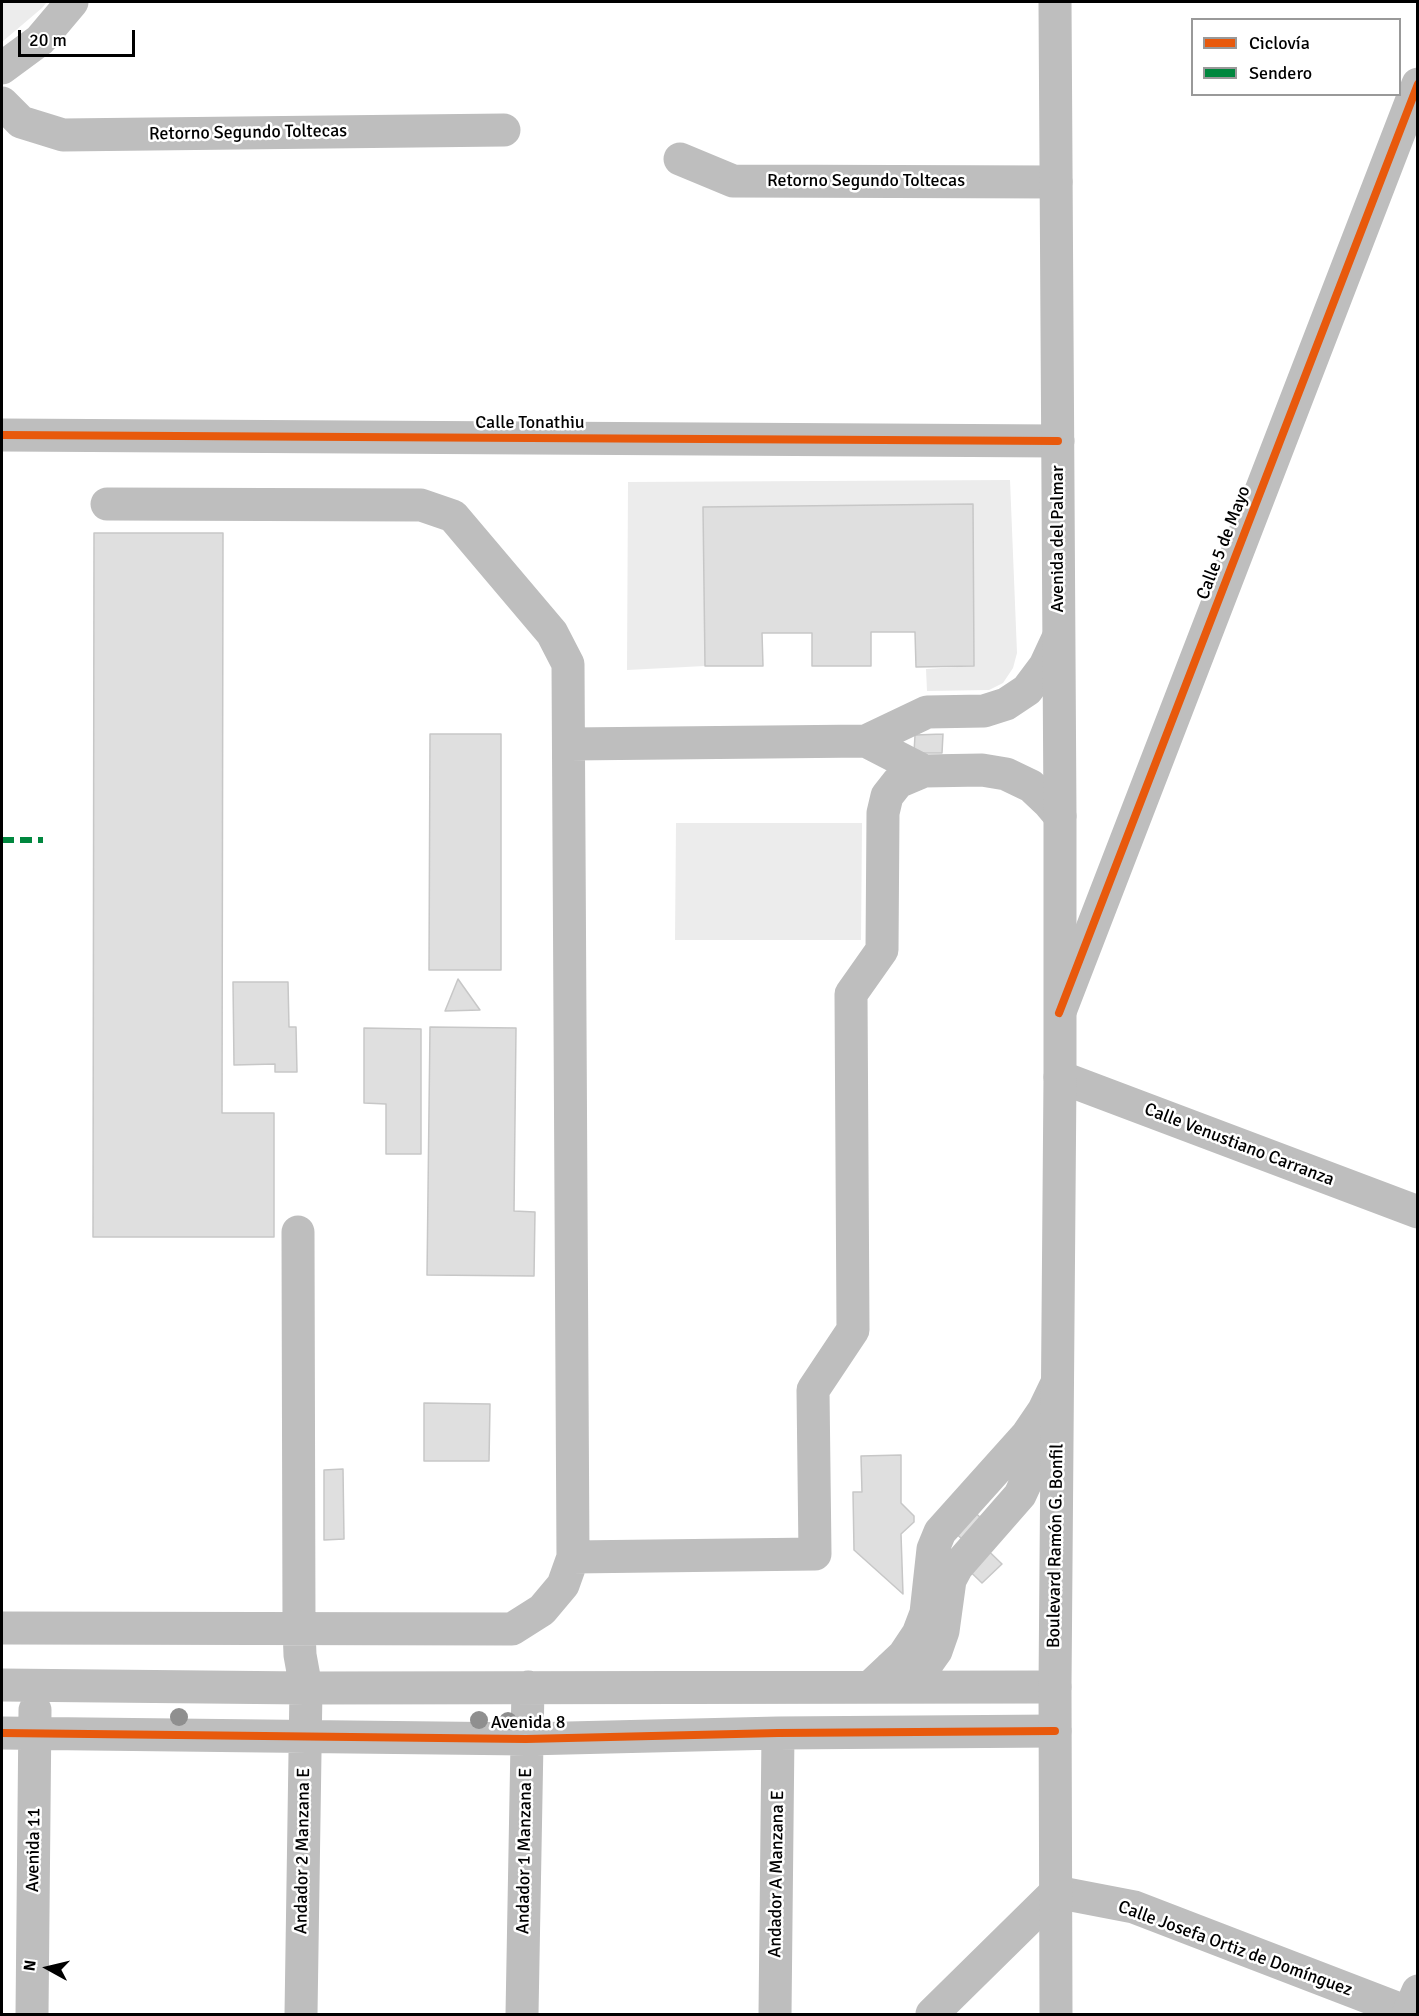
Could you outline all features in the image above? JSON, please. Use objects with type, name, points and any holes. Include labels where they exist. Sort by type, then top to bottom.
[{"type":"street","points":[[2,68],[40,40],[72,2]]},
{"type":"street","name":"Avenida del Palmar","points":[[1055,2],[1060,1077]]},
{"type":"street","name":"Calle 5 de Mayo","points":[[1059,1013],[1418,84]]},
{"type":"street","name":"Retorno Segundo Toltecas","points":[[2,103],[21,122],[63,135],[504,130]]},
{"type":"street","name":"Retorno Segundo Toltecas","points":[[680,159],[733,181],[1056,182]]},
{"type":"street","name":"Calle Tonathiu","points":[[2,435],[1058,441]]},
{"type":"street","points":[[2,1628],[512,1629],[542,1610],[549,1602],[563,1585],[573,1557],[568,664],[552,633],[453,516],[421,505],[107,504]]},
{"type":"street","points":[[570,744],[866,741],[927,712],[984,711],[1006,704],[1027,690],[1045,666],[1058,638]]},
{"type":"street","points":[[866,741],[924,771]]},
{"type":"street","points":[[573,1557],[815,1554],[813,1390],[853,1330],[851,994],[882,950],[883,813],[887,796],[898,782],[924,771],[982,770],[1006,774],[1031,786],[1060,816]]},
{"type":"street","name":"Calle Venustiano Carranza","points":[[1060,1077],[1418,1212]]},
{"type":"street","name":"Boulevard Ramón G. Bonfil","points":[[1056,2014],[1054,1686],[1060,1077]]},
{"type":"street","name":"Andador 2 Manzana E","points":[[298,1232],[299,1628],[300,1655],[306,1688],[301,2014]]},
{"type":"street","points":[[881,1677],[904,1655],[918,1635],[926,1613],[933,1549],[940,1532],[1028,1435],[1057,1383]]},
{"type":"street","name":"Avenida 8","points":[[2,1685],[306,1688],[528,1687],[881,1677],[1054,1686]]},
{"type":"street","name":"Avenida 11","points":[[32,2014],[35,1686]]},
{"type":"street","name":"Andador 1 Manzana E","points":[[522,2014],[528,1687]]},
{"type":"street","name":"Avenida 8","points":[[2,1733],[526,1739],[778,1733],[1055,1731]]},
{"type":"street","name":"Andador A Manzana E","points":[[775,2014],[778,1733]]},
{"type":"street","points":[[932,2014],[1056,1892]]},
{"type":"street","name":"Calle Josefa Ortiz de Domínguez","points":[[1056,1892],[1134,1907],[1412,2008]]},
{"type":"shaded area","points":[[2,2],[47,2],[2,42]]},
{"type":"shaded area","points":[[1010,480],[1017,653],[1013,668],[1003,683],[989,690],[927,691],[926,669],[974,666],[973,504],[704,507],[705,666],[627,670],[628,482]]},
{"type":"shaded area","points":[[676,823],[862,823],[861,940],[675,940]]},
{"type":"building","points":[[973,504],[974,666],[916,667],[915,632],[871,632],[871,666],[812,666],[812,633],[762,633],[763,666],[705,666],[703,507]]},
{"type":"building","points":[[94,533],[223,533],[222,1113],[274,1113],[274,1237],[93,1237]]},
{"type":"building","points":[[430,734],[501,734],[501,970],[429,970]]},
{"type":"building","points":[[943,734],[942,753],[914,753],[915,735]]},
{"type":"building","points":[[458,979],[480,1010],[445,1011]]},
{"type":"building","points":[[233,982],[288,982],[289,1027],[296,1027],[297,1072],[275,1072],[275,1064],[234,1065]]},
{"type":"building","points":[[430,1027],[516,1028],[514,1211],[535,1212],[534,1276],[427,1275]]},
{"type":"building","points":[[364,1028],[421,1029],[421,1154],[386,1154],[386,1104],[364,1103]]},
{"type":"building","points":[[424,1403],[490,1404],[489,1461],[424,1461]]},
{"type":"building","points":[[901,1455],[901,1503],[914,1516],[914,1522],[901,1534],[903,1594],[854,1550],[853,1492],[862,1492],[861,1456]]},
{"type":"building","points":[[343,1469],[344,1539],[324,1540],[324,1470]]},
{"type":"building","points":[[958,1496],[985,1522],[972,1535],[1002,1564],[982,1583],[953,1555],[965,1542],[939,1517]]},
{"type":"marked path","points":[[2,840],[43,840]]},
{"type":"cycle path","points":[[1059,1013],[1418,84]]},
{"type":"cycle path","points":[[2,435],[1058,441]]},
{"type":"cycle path","points":[[2,1733],[526,1739],[778,1733],[1055,1731]]}]
